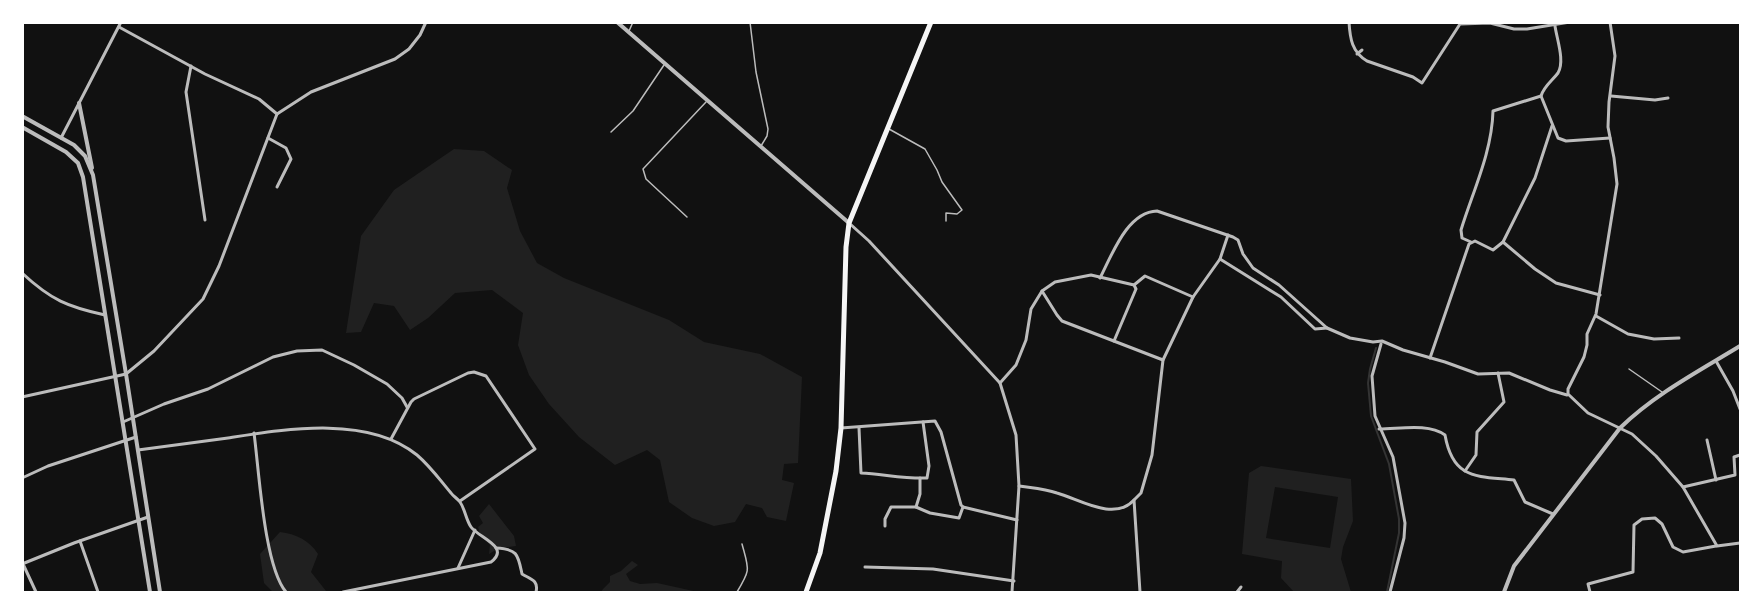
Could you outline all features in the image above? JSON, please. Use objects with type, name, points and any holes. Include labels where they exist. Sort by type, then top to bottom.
[{"type":"highway","points":[[806,592],[820,553],[836,471],[841,428],[846,247],[849,223],[932,22]]},
{"type":"street","points":[[22,397],[126,374],[154,351],[203,299],[219,267],[277,114],[311,92],[395,60],[409,49],[420,35],[426,22]]},
{"type":"street","points":[[617,22],[869,241],[1000,383],[1016,435],[1019,486],[1012,592]]},
{"type":"street","points":[[1349,22],[1351,39],[1367,61],[1424,80],[1460,24],[1490,23],[1514,29],[1555,26],[1570,22]]},
{"type":"street","points":[[1569,396],[1568,389],[1584,357],[1587,334],[1595,316],[1600,295],[1617,184],[1608,127],[1615,56],[1610,22]]},
{"type":"street","points":[[61,138],[120,25],[191,66],[259,99],[277,114]]},
{"type":"street","points":[[1555,26],[1561,63],[1558,73],[1543,90],[1541,96],[1557,138],[1566,141],[1610,138]]},
{"type":"street","points":[[191,66],[186,92],[205,220]]},
{"type":"street","points":[[1541,96],[1493,111],[1488,147],[1461,230],[1462,238],[1493,250],[1503,242],[1535,177],[1552,126]]},
{"type":"street","points":[[1610,96],[1655,100],[1668,98]]},
{"type":"street","points":[[80,103],[160,592]]},
{"type":"street","points":[[22,116],[74,145],[85,156],[93,175]]},
{"type":"street","points":[[35,134],[39,126]]},
{"type":"street","points":[[22,127],[66,152],[78,163],[83,177],[150,592]]},
{"type":"street","points":[[268,138],[286,148],[291,159],[277,187]]},
{"type":"street","points":[[78,163],[85,156]]},
{"type":"street","points":[[1100,278],[1132,222],[1147,212],[1157,211],[1228,234],[1238,240],[1243,254],[1253,268],[1279,285],[1327,328],[1350,338],[1381,342],[1478,374],[1509,373],[1569,396],[1588,413],[1632,434],[1656,456],[1683,487],[1717,546]]},
{"type":"street","points":[[1019,486],[1050,490],[1105,509],[1130,505],[1141,493],[1152,455],[1163,360],[1193,297],[1220,259],[1228,234]]},
{"type":"street","points":[[1430,358],[1471,242]]},
{"type":"street","points":[[1503,242],[1535,270],[1556,283],[1600,295]]},
{"type":"street","points":[[1220,259],[1281,297],[1315,329],[1327,328]]},
{"type":"street","points":[[22,273],[49,296],[75,308],[105,315]]},
{"type":"street","points":[[1000,383],[1016,365],[1026,340],[1031,309],[1042,291],[1055,282],[1090,276],[1134,285]]},
{"type":"street","points":[[1134,285],[1145,276],[1193,297]]},
{"type":"street","points":[[1114,341],[1136,289],[1134,285]]},
{"type":"street","points":[[1042,291],[1062,321],[1163,360]]},
{"type":"street","points":[[1595,316],[1628,334],[1654,339],[1679,338]]},
{"type":"street","points":[[1381,342],[1372,376],[1375,416],[1393,457],[1405,523],[1404,538],[1390,592]]},
{"type":"street","points":[[1504,592],[1514,566],[1620,428],[1663,393],[1740,346]]},
{"type":"street","points":[[123,422],[164,404],[208,389],[273,357],[297,351],[322,350],[354,365],[387,384],[402,398],[407,407]]},
{"type":"street","points":[[1716,361],[1740,409]]},
{"type":"street","points":[[391,439],[407,407],[414,399],[460,376],[474,372],[490,379],[535,449],[460,501]]},
{"type":"street","points":[[1465,471],[1476,455],[1478,432],[1504,402],[1498,373]]},
{"type":"street","points":[[1733,391],[1740,389]]},
{"type":"street","points":[[841,428],[935,421],[941,432],[961,505],[1017,520]]},
{"type":"street","points":[[859,428],[861,473],[927,478],[928,450],[923,422]]},
{"type":"street","points":[[1379,429],[1426,428],[1439,431],[1445,435],[1448,450],[1458,467],[1480,477],[1514,480],[1525,502],[1553,514]]},
{"type":"street","points":[[138,450],[285,430],[348,430],[391,439],[418,456],[460,501],[471,527],[496,548],[498,553],[497,558],[491,562],[343,592]]},
{"type":"street","points":[[254,433],[271,557],[281,587],[286,592]]},
{"type":"street","points":[[22,478],[48,466],[136,437]]},
{"type":"street","points":[[1707,440],[1716,480]]},
{"type":"street","points":[[1683,487],[1735,475],[1734,457],[1740,455]]},
{"type":"street","points":[[916,507],[920,494],[920,478]]},
{"type":"street","points":[[1134,500],[1140,592]]},
{"type":"street","points":[[885,526],[885,519],[891,507],[916,507],[930,513],[959,518],[963,507]]},
{"type":"street","points":[[36,592],[23,563],[148,517]]},
{"type":"street","points":[[1590,592],[1588,584],[1634,572],[1634,525],[1642,519],[1655,518],[1662,524],[1673,547],[1683,552],[1740,543]]},
{"type":"street","points":[[458,568],[475,530]]},
{"type":"street","points":[[80,541],[98,592]]},
{"type":"street","points":[[496,548],[505,548],[517,554],[522,574],[535,582],[536,592]]},
{"type":"street","points":[[865,567],[933,570],[1014,581]]},
{"type":"street","points":[[1237,592],[1241,587]]},
{"type":"lane","points":[[628,32],[633,22]]},
{"type":"lane","points":[[750,22],[756,72],[768,129],[761,147]]},
{"type":"lane","points":[[611,132],[633,111],[665,63]]},
{"type":"lane","points":[[687,217],[646,179],[643,170],[708,100]]},
{"type":"lane","points":[[888,129],[925,149],[942,182],[962,210],[957,214],[946,213],[946,221]]},
{"type":"lane","points":[[1629,369],[1663,393]]},
{"type":"lane","points":[[737,592],[746,580],[749,568],[742,544]]},
{"type":"shaded area","points":[[454,149],[484,151],[512,170],[507,188],[520,231],[537,263],[564,278],[669,320],[704,342],[760,354],[802,377],[798,463],[784,464],[782,480],[794,483],[786,521],[767,517],[762,508],[746,504],[735,522],[714,526],[692,518],[669,502],[660,460],[647,450],[615,465],[579,437],[549,404],[529,375],[518,345],[523,313],[492,290],[455,293],[428,318],[410,330],[394,306],[374,303],[361,332],[346,333],[361,236],[394,190]]},
{"type":"shaded area","points":[[1261,466],[1351,479],[1353,521],[1341,559],[1351,592],[1294,592],[1281,578],[1282,561],[1242,554],[1249,473]],"holes":[[[1275,487],[1338,497],[1330,548],[1266,538]]]},
{"type":"shaded area","points":[[489,504],[514,536],[516,546],[499,548],[489,554],[490,545],[481,536],[478,527],[483,523],[479,516]]},
{"type":"shaded area","points":[[280,532],[291,534],[311,545],[318,554],[311,572],[326,591],[273,592],[264,583],[260,554]]},
{"type":"shaded area","points":[[632,561],[638,565],[626,574],[630,581],[640,584],[657,583],[698,592],[601,592],[610,582],[610,576],[621,571]]},
{"type":"waterway","points":[[1376,348],[1368,383],[1371,416],[1389,464],[1399,519],[1399,533],[1387,592]]}]
